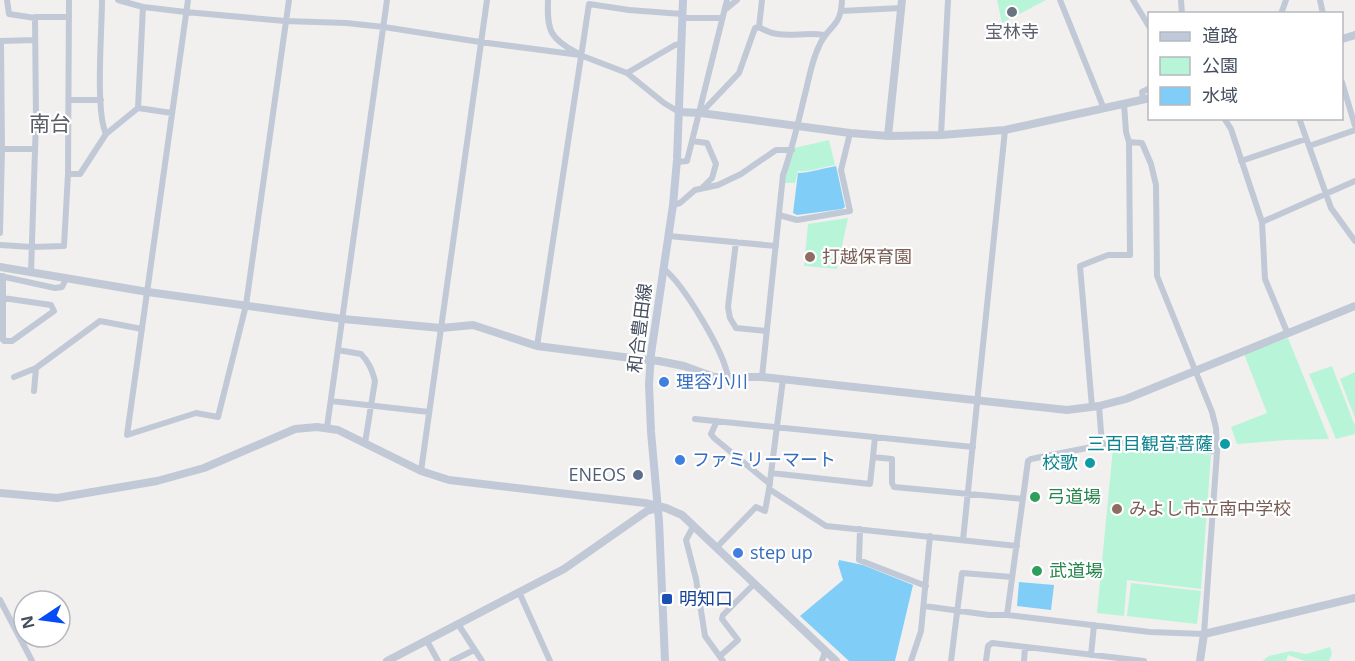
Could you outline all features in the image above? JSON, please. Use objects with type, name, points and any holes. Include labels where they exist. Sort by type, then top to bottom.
[{"type":"main road","name":"和合豊田線","points":[[665,661],[658,508],[649,384],[677,162],[683,0]]},
{"type":"street","points":[[8,0],[9,14],[34,18],[69,18]]},
{"type":"street","points":[[0,245],[64,246],[68,174],[69,0]]},
{"type":"street","points":[[102,0],[101,100],[102,125],[106,134]]},
{"type":"street","points":[[118,0],[143,7],[186,12],[384,27],[580,55]]},
{"type":"street","points":[[188,0],[127,435],[196,413],[218,417],[246,305],[289,0]]},
{"type":"street","points":[[327,427],[387,0]]},
{"type":"street","points":[[421,471],[487,0]]},
{"type":"street","points":[[548,0],[550,32],[560,42],[580,55],[627,73],[664,103],[679,112],[850,133],[888,136],[941,135],[1005,130],[1146,99]]},
{"type":"street","points":[[759,27],[762,0]]},
{"type":"street","points":[[762,377],[783,175],[792,150],[813,60],[824,35],[838,22],[842,11],[842,0]]},
{"type":"street","points":[[872,9],[873,0]]},
{"type":"street","points":[[941,135],[948,0]]},
{"type":"street","points":[[1060,0],[1104,109]]},
{"type":"street","points":[[1133,0],[1148,26]]},
{"type":"street","points":[[677,162],[687,161],[722,18],[732,1]]},
{"type":"street","points":[[537,346],[589,4],[682,16],[722,18]]},
{"type":"street","points":[[842,11],[902,4],[888,136]]},
{"type":"street","points":[[138,108],[143,7]]},
{"type":"street","points":[[31,272],[36,120],[34,18]]},
{"type":"street","points":[[759,27],[766,32],[787,36],[810,33],[824,35]]},
{"type":"street","points":[[700,113],[739,73],[755,28],[759,27]]},
{"type":"street","points":[[0,233],[1,41],[35,40]]},
{"type":"street","points":[[627,73],[675,45],[682,44]]},
{"type":"street","points":[[1241,161],[1355,128],[1343,89]]},
{"type":"street","points":[[69,100],[101,100]]},
{"type":"street","points":[[1102,445],[1095,406],[1080,266],[1108,255],[1130,255],[1129,142],[1124,105]]},
{"type":"street","points":[[68,174],[80,174],[106,134],[138,108],[172,113]]},
{"type":"street","points":[[36,120],[68,122]]},
{"type":"street","points":[[1225,120],[1231,129],[1262,222],[1265,279],[1287,332]]},
{"type":"street","points":[[1300,120],[1331,208],[1355,241]]},
{"type":"street","points":[[963,540],[1005,130]]},
{"type":"street","points":[[779,215],[797,220],[850,211],[841,170],[850,133]]},
{"type":"street","points":[[692,141],[706,143],[716,164],[712,178],[702,188]]},
{"type":"street","points":[[1129,142],[1142,143],[1151,164],[1156,185],[1156,276],[1196,369],[1216,428],[1217,452],[1200,661]]},
{"type":"street","points":[[2,148],[35,149]]},
{"type":"street","points":[[673,205],[681,203],[690,193],[718,185],[741,174],[776,150],[792,150]]},
{"type":"street","points":[[1262,222],[1355,181]]},
{"type":"street","points":[[669,236],[776,246]]},
{"type":"street","points":[[735,242],[728,307],[730,318],[736,328],[767,331]]},
{"type":"street","points":[[0,267],[148,292],[343,319],[441,328],[473,326],[537,346],[659,361],[684,366],[714,377],[762,377],[1067,410],[1126,399],[1355,306]]},
{"type":"street","points":[[664,269],[695,309],[726,366],[728,378]]},
{"type":"street","points":[[3,298],[51,305],[54,311],[12,341],[4,341],[1,276],[55,288],[62,287],[66,279]]},
{"type":"street","points":[[14,377],[36,368],[100,321],[142,329]]},
{"type":"street","points":[[338,350],[361,354],[370,366],[375,381],[365,442]]},
{"type":"street","points":[[34,391],[36,368]]},
{"type":"street","points":[[717,547],[756,507],[765,511],[783,379]]},
{"type":"street","points":[[331,400],[429,412]]},
{"type":"street","points":[[695,419],[973,447]]},
{"type":"street","points":[[717,421],[711,434],[714,438],[770,486],[826,526],[1017,546]]},
{"type":"street","points":[[0,493],[57,498],[157,481],[204,468],[295,429],[327,427],[365,442],[421,471],[440,478],[457,482],[645,503],[658,508]]},
{"type":"street","points":[[771,473],[870,484],[875,437]]},
{"type":"street","points":[[1007,615],[1028,461],[1102,445],[1142,441],[1217,452]]},
{"type":"street","points":[[873,457],[892,459],[894,487],[1023,499]]},
{"type":"street","points":[[387,661],[574,563],[647,511],[666,508],[682,515],[836,661]]},
{"type":"street","points":[[693,527],[686,540],[696,579],[703,628],[705,636],[722,658],[738,640],[722,619],[723,615],[755,583]]},
{"type":"street","points":[[860,529],[859,560],[926,586]]},
{"type":"street","points":[[911,661],[921,631],[930,536]]},
{"type":"street","points":[[951,661],[962,573],[1012,577]]},
{"type":"street","points":[[519,592],[550,661]]},
{"type":"street","points":[[924,606],[1150,632],[1204,634],[1355,598]]},
{"type":"street","points":[[0,600],[32,661]]},
{"type":"street","points":[[458,624],[482,661]]},
{"type":"street","points":[[1091,655],[1094,625]]},
{"type":"street","points":[[427,640],[438,661]]},
{"type":"street","points":[[986,661],[988,644],[1144,661]]},
{"type":"street","points":[[1024,661],[1025,647]]},
{"type":"street","points":[[452,661],[474,650]]},
{"type":"street","points":[[822,661],[825,652]]},
{"type":"street","points":[[1061,661],[1062,652]]},
{"type":"green space","name":"宝林寺","points":[[997,0],[1046,0],[1002,23]]},
{"type":"green space","points":[[829,140],[835,165],[798,171],[795,183],[785,183],[785,175],[794,148]]},
{"type":"green space","points":[[848,218],[837,269],[804,266],[808,224]]},
{"type":"green space","points":[[1288,338],[1329,439],[1237,444],[1231,427],[1267,413],[1244,354]]},
{"type":"green space","points":[[1332,366],[1355,426],[1355,434],[1336,439],[1309,374]]},
{"type":"green space","points":[[1355,372],[1355,418],[1340,379]]},
{"type":"green space","points":[[1142,446],[1211,455],[1201,589],[1127,580],[1124,616],[1097,613],[1113,448]]},
{"type":"green space","points":[[1131,583],[1201,591],[1197,624],[1127,616]]},
{"type":"green space","points":[[1330,647],[1332,654],[1329,661],[1305,661],[1288,655],[1286,661],[1262,661],[1269,656],[1291,651],[1306,654]]},
{"type":"water","points":[[836,166],[845,207],[797,215],[793,213],[798,173]]},
{"type":"water","points":[[839,560],[863,565],[913,585],[895,661],[849,661],[800,616],[843,580]]},
{"type":"water","points":[[1019,582],[1054,585],[1051,610],[1017,606]]},
{"type":"place","name":"宝林寺","points":[[1012,12]]},
{"type":"place","name":"打越保育園","points":[[810,257]]},
{"type":"place","name":"理容小川","points":[[664,382]]},
{"type":"place","name":"三百目観音菩薩","points":[[1225,444]]},
{"type":"place","name":"ファミリーマート","points":[[680,460]]},
{"type":"place","name":"校歌","points":[[1090,463]]},
{"type":"place","name":"ENEOS","points":[[638,475]]},
{"type":"place","name":"弓道場","points":[[1035,497]]},
{"type":"place","name":"みよし市立南中学校","points":[[1117,509]]},
{"type":"place","name":"step up","points":[[738,553]]},
{"type":"place","name":"武道場","points":[[1037,571]]},
{"type":"place","name":"明知口","points":[[667,599]]},
{"type":"district","name":"南台","points":[[50,124]]}]
